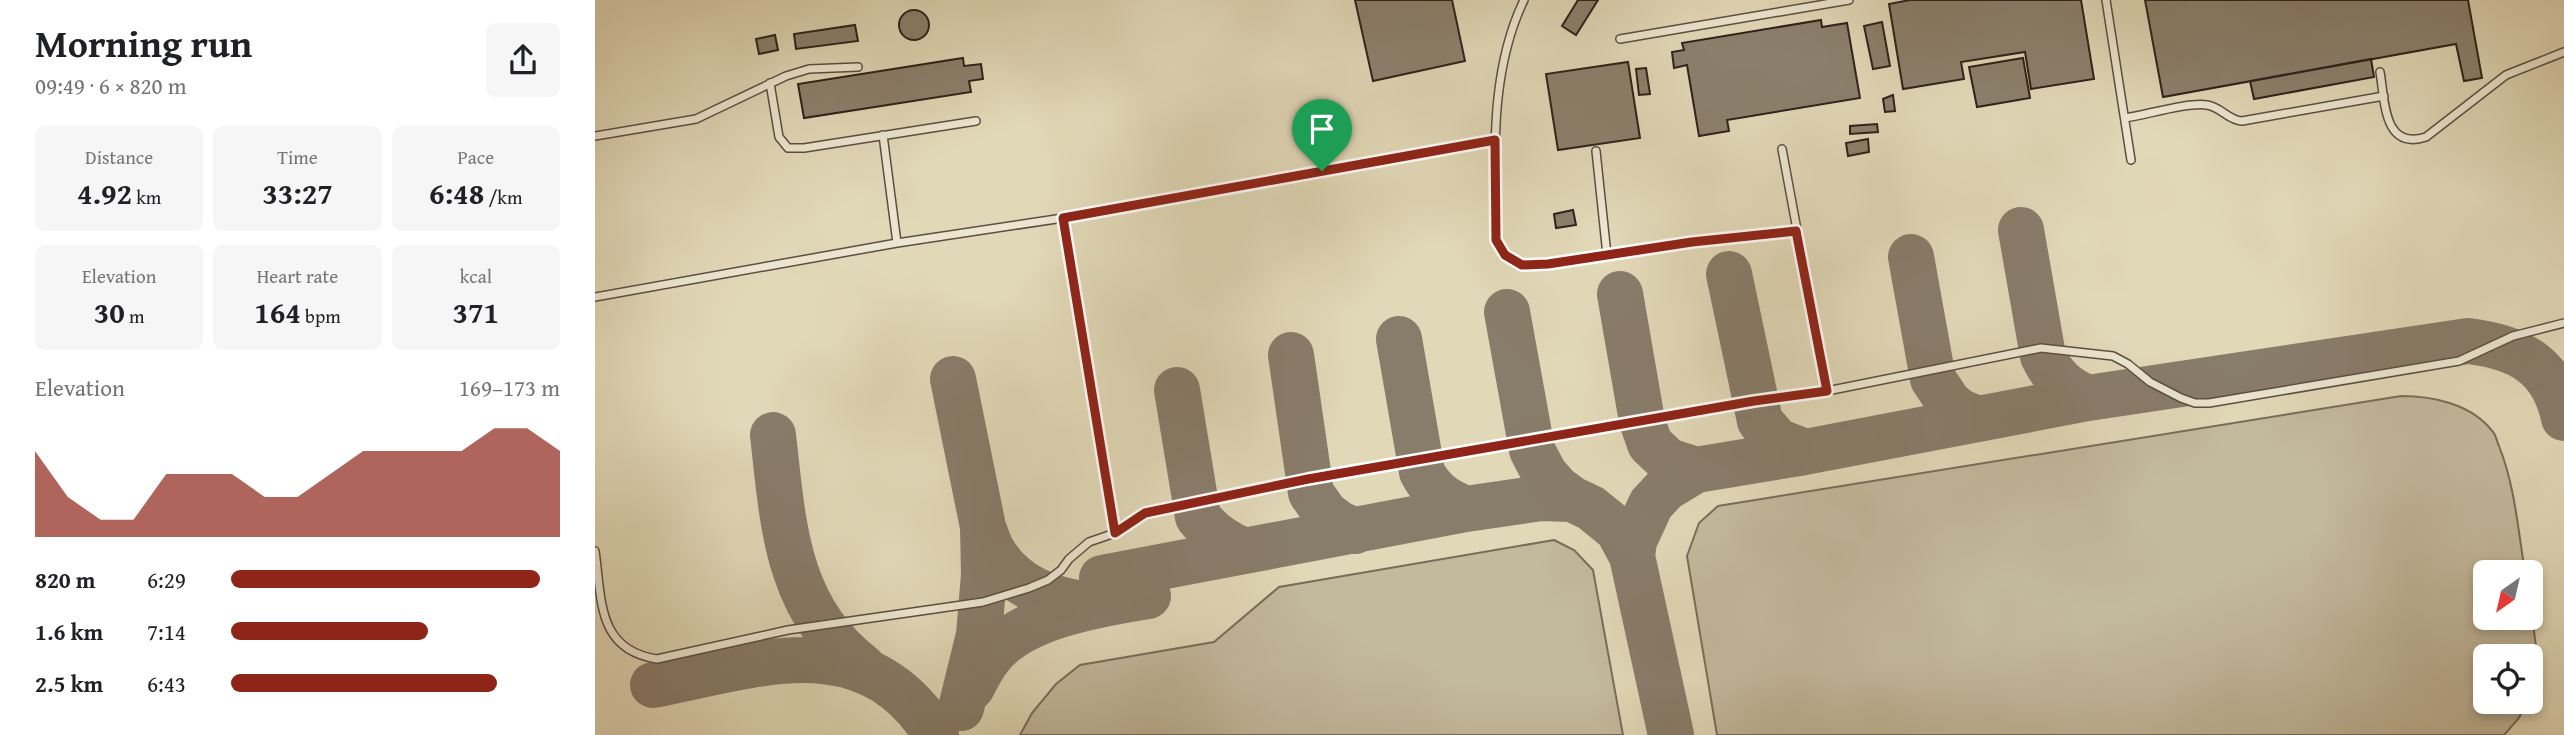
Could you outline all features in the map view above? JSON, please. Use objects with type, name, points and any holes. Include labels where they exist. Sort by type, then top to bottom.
[{"type":"lane","points":[[1524,0],[1503,66],[1495,140],[1496,240],[1505,255],[1522,265],[1532,266],[1796,231]]},
{"type":"lane","points":[[1620,38],[1849,0]]},
{"type":"lane","points":[[2106,0],[2131,160]]},
{"type":"lane","points":[[2380,72],[2389,125],[2401,137],[2418,139],[2426,137],[2506,75],[2564,52]]},
{"type":"lane","points":[[595,136],[696,119],[770,83],[809,69],[858,67]]},
{"type":"lane","points":[[770,83],[779,137],[788,148],[804,148],[976,121]]},
{"type":"lane","points":[[2125,118],[2204,105],[2219,109],[2231,118],[2242,121],[2384,96]]},
{"type":"lane","points":[[883,135],[897,243]]},
{"type":"lane","points":[[595,297],[897,243],[1063,218],[1495,140]]},
{"type":"lane","points":[[1782,149],[1827,391]]},
{"type":"lane","points":[[1597,151],[1607,255]]},
{"type":"lane","points":[[1063,218],[1115,533]]},
{"type":"lane","points":[[595,551],[604,618],[611,634],[624,648],[639,656],[657,659],[787,630],[983,601],[1048,580],[1089,542],[1115,533],[1145,513],[1308,479],[1754,401],[1827,391],[2041,348],[2113,356],[2129,364],[2150,382],[2195,403],[2459,361],[2513,336],[2564,323]]},
{"type":"shaded area","points":[[2401,396],[2439,400],[2463,408],[2484,422],[2494,433],[2509,477],[2523,560],[2473,560],[2473,630],[2534,630],[2536,644],[2473,644],[2473,714],[2521,714],[2504,735],[1717,735],[1687,556],[1699,523],[1718,506]]},
{"type":"shaded area","points":[[1554,540],[1574,550],[1593,570],[1623,735],[1020,735],[1032,713],[1056,684],[1080,665],[1214,642],[1279,587]]},
{"type":"building","points":[[1355,0],[1452,0],[1465,61],[1373,81]]},
{"type":"building","points":[[1578,0],[1598,0],[1576,35],[1562,26]]},
{"type":"building","points":[[1910,0],[2081,0],[2094,79],[2031,89],[2025,52],[1961,62],[1964,79],[1903,89],[1889,4]]},
{"type":"building","points":[[2145,0],[2468,0],[2482,78],[2464,81],[2456,44],[2163,97]]},
{"type":"building","points":[[914,10],[925,14],[929,25],[925,36],[914,40],[903,36],[899,25],[903,14]]},
{"type":"building","points":[[1821,20],[1822,27],[1847,23],[1860,98],[1727,120],[1729,131],[1699,136],[1687,65],[1674,68],[1672,52],[1684,50],[1682,43]]},
{"type":"building","points":[[1882,22],[1890,66],[1873,69],[1864,26]]},
{"type":"building","points":[[855,25],[858,41],[796,49],[794,34]]},
{"type":"building","points":[[775,35],[778,50],[759,54],[756,39]]},
{"type":"building","points":[[963,58],[964,66],[981,64],[983,79],[969,81],[971,92],[804,118],[798,84]]},
{"type":"building","points":[[2023,58],[2030,98],[1977,107],[1969,67]]},
{"type":"building","points":[[2371,59],[2374,77],[2254,99],[2250,81]]},
{"type":"building","points":[[1628,62],[1640,138],[1558,150],[1546,74]]},
{"type":"building","points":[[1646,68],[1650,94],[1639,95],[1636,69]]},
{"type":"building","points":[[1893,95],[1895,111],[1885,112],[1883,99]]},
{"type":"building","points":[[1877,124],[1878,132],[1850,134],[1850,126]]},
{"type":"building","points":[[1868,139],[1869,152],[1848,156],[1846,143]]},
{"type":"building","points":[[1573,210],[1576,225],[1556,228],[1554,214]]},
{"type":"taxiway","points":[[2021,230],[2043,356],[2061,381],[2088,398]]},
{"type":"taxiway","points":[[1911,257],[1933,379],[1949,403],[1977,419]]},
{"type":"taxiway","points":[[1729,274],[1760,421],[1777,441],[1805,452]]},
{"type":"taxiway","points":[[1620,294],[1642,421],[1650,444],[1668,461],[1696,470]]},
{"type":"taxiway","points":[[1507,312],[1532,450],[1544,473],[1557,488],[1572,499]]},
{"type":"taxiway","points":[[1399,339],[1422,472],[1440,495],[1466,509]]},
{"type":"taxiway","points":[[1671,735],[1632,556],[1634,541],[1651,504],[1666,488],[1696,470],[2088,398],[2468,341],[2503,348],[2531,362],[2552,384],[2564,418]]},
{"type":"taxiway","points":[[1291,355],[1311,493],[1325,513],[1355,531]]},
{"type":"taxiway","points":[[953,379],[983,527],[984,575],[979,635],[961,708]]},
{"type":"taxiway","points":[[1177,390],[1198,517],[1218,537],[1243,550]]},
{"type":"taxiway","points":[[773,435],[786,532],[803,591],[818,619],[837,644],[863,667]]},
{"type":"taxiway","points":[[1102,578],[1466,509],[1541,498],[1572,499],[1591,508],[1618,530],[1632,556]]},
{"type":"taxiway","points":[[983,528],[992,550],[1011,574],[1033,589],[1057,599],[1083,604]]},
{"type":"taxiway","points":[[972,687],[989,658],[1020,632],[1062,614],[1148,596]]},
{"type":"taxiway","points":[[653,685],[771,662],[808,660],[844,664],[877,677],[908,700],[936,735]]},
{"type":"route","points":[[1495,140],[1496,240],[1505,255],[1522,265],[1532,266],[1692,242],[1796,231],[1827,391],[1754,401],[1308,479],[1145,513],[1115,533],[1063,218],[1322,171],[1495,140]]}]
